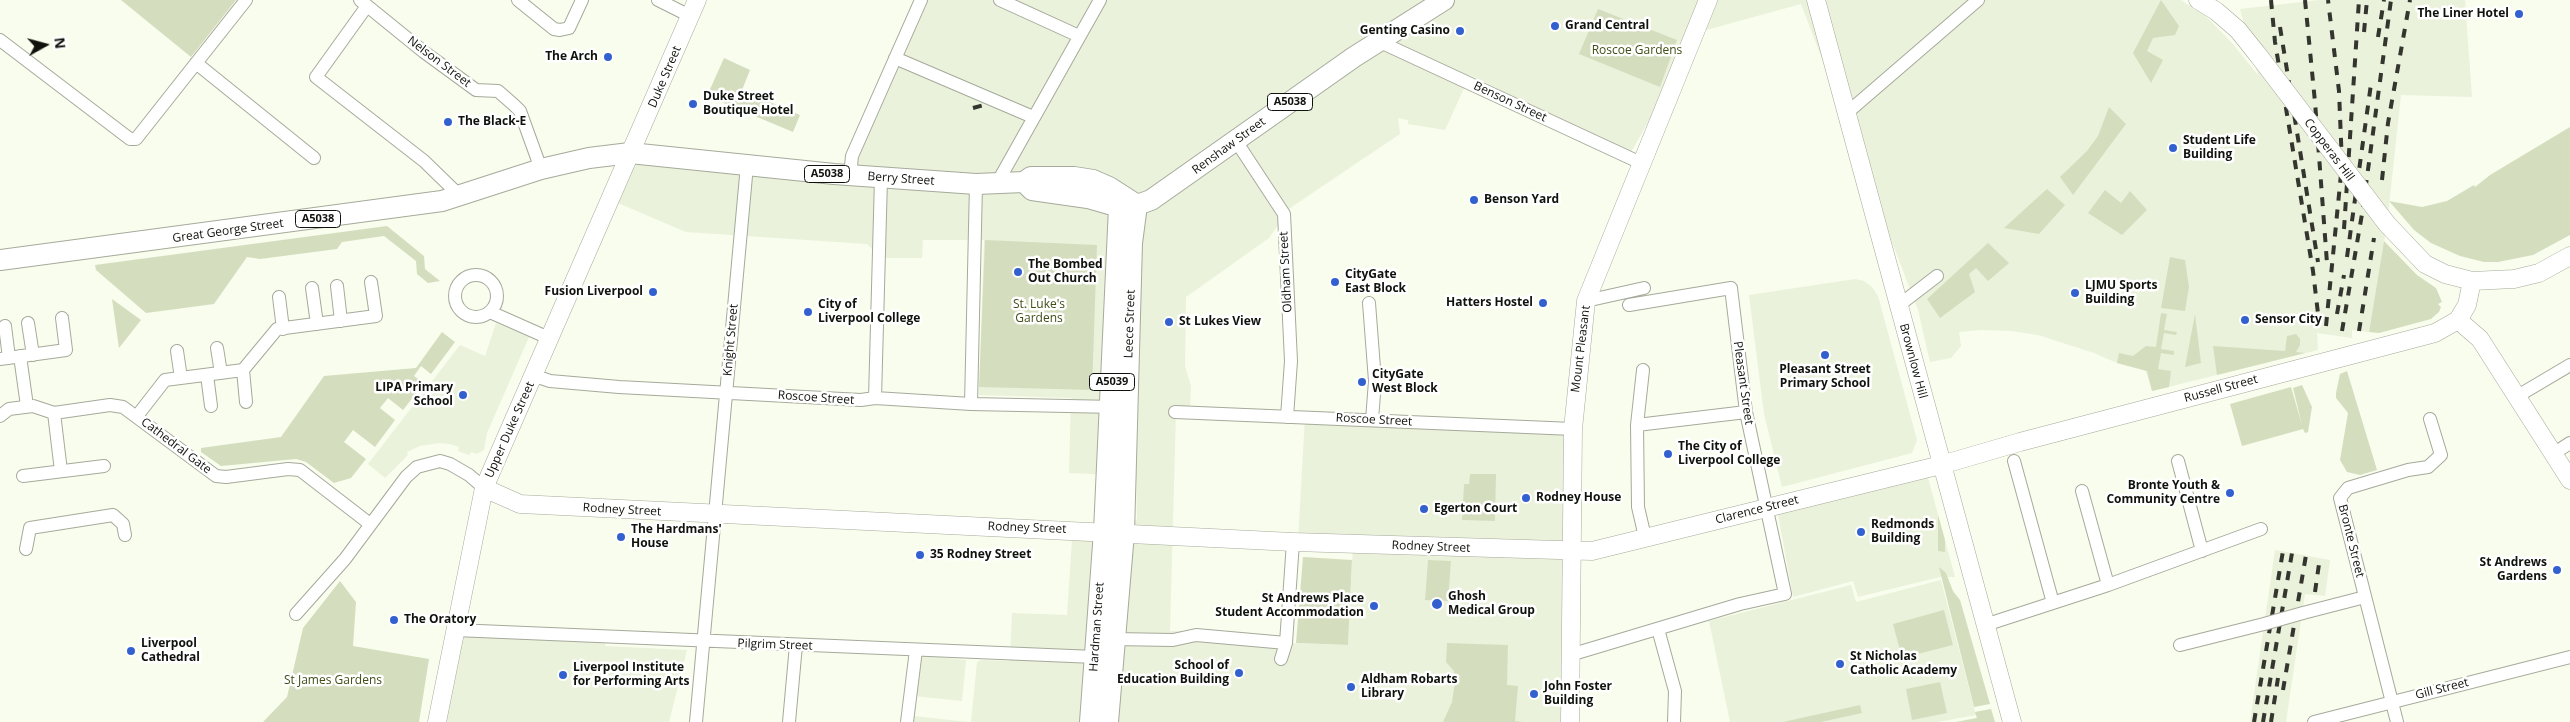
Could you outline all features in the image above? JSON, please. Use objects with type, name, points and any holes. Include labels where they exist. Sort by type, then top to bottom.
[{"type":"main road","name":"Renshaw Street","points":[[1128,206],[1161,195],[1378,42],[1444,0]]},
{"type":"main road","name":"Berry Street","points":[[630,153],[850,176],[976,184],[1024,182],[1031,177],[1075,186],[1093,180],[1109,186],[1128,206]]},
{"type":"main road","name":"Great George Street","points":[[0,260],[382,210],[460,196],[541,169],[589,158],[630,153]]},
{"type":"main road","name":"Leece Street","points":[[1114,532],[1119,408],[1132,237],[1128,206]]},
{"type":"main road","name":"Hardman Street","points":[[1108,722],[1113,639],[1114,532]]},
{"type":"main road","name":"Hardman Street","points":[[1090,722],[1095,657],[1114,532]]},
{"type":"street","points":[[0,40],[130,139],[136,139],[246,0]]},
{"type":"street","points":[[518,0],[554,29],[569,28],[582,0]]},
{"type":"street","points":[[658,0],[690,16]]},
{"type":"street","name":"Duke Street","points":[[630,153],[697,0]]},
{"type":"street","points":[[850,176],[852,156],[921,0]]},
{"type":"street","points":[[1000,0],[1079,36]]},
{"type":"street","points":[[996,184],[1100,0]]},
{"type":"street","name":"Mount Pleasant","points":[[1570,722],[1572,429],[1586,301],[1708,0]]},
{"type":"street","name":"Brownlow Hill","points":[[1816,0],[1848,112],[1898,306],[2012,722]]},
{"type":"street","points":[[1848,112],[1978,0]]},
{"type":"street","name":"Copperas Hill","points":[[2198,0],[2216,11],[2238,30],[2387,224],[2426,264],[2445,274],[2472,281],[2514,280],[2539,273],[2570,256]]},
{"type":"street","points":[[364,3],[316,77],[424,161],[460,196]]},
{"type":"street","name":"Nelson Street","points":[[364,3],[424,52],[476,90],[498,91],[520,111],[541,169]]},
{"type":"street","name":"Benson Street","points":[[1378,42],[1642,163]]},
{"type":"street","points":[[895,58],[1033,117]]},
{"type":"street","points":[[196,63],[314,158]]},
{"type":"street","name":"Oldham Street","points":[[1236,141],[1284,214],[1291,361],[1287,416]]},
{"type":"street","name":"Upper Duke Street","points":[[437,722],[484,488],[535,376],[630,153]]},
{"type":"street","name":"Knight Street","points":[[696,722],[705,642],[747,165]]},
{"type":"street","points":[[875,398],[881,178]]},
{"type":"street","points":[[971,404],[976,184]]},
{"type":"street","points":[[1898,306],[1937,276]]},
{"type":"street","points":[[2472,281],[2467,305],[2458,320],[2480,339],[2570,480]]},
{"type":"street","points":[[137,416],[165,380],[243,370],[278,330],[376,316],[371,282]]},
{"type":"street","points":[[337,286],[342,321]]},
{"type":"street","points":[[312,288],[317,324]]},
{"type":"street","points":[[1586,301],[1644,288]]},
{"type":"street","name":"Pleasant Street","points":[[1629,305],[1731,288],[1746,412],[1784,594],[1658,629]]},
{"type":"street","points":[[279,297],[283,329]]},
{"type":"street","points":[[1369,304],[1375,381],[1372,420]]},
{"type":"street","points":[[490,312],[551,339]]},
{"type":"street","points":[[15,357],[66,350],[62,318]]},
{"type":"street","name":"Russell Street","points":[[1941,465],[2020,442],[2435,333],[2458,320]]},
{"type":"street","points":[[15,357],[28,323]]},
{"type":"street","points":[[0,416],[9,409],[27,406],[5,326]]},
{"type":"street","points":[[217,348],[221,373]]},
{"type":"street","points":[[177,350],[181,378]]},
{"type":"street","points":[[2516,398],[2570,364]]},
{"type":"street","points":[[243,370],[246,402]]},
{"type":"street","points":[[1643,370],[1637,425],[1638,507],[1645,537]]},
{"type":"street","points":[[207,375],[211,406]]},
{"type":"street","name":"Roscoe Street","points":[[535,376],[550,381],[618,387],[861,400],[875,398],[971,404],[1119,408]]},
{"type":"street","name":"Cathedral Gate","points":[[27,406],[36,406],[54,413],[117,406],[137,416],[216,476],[226,477],[288,469],[300,470],[370,524]]},
{"type":"street","name":"Roscoe Street","points":[[1175,412],[1572,429]]},
{"type":"street","points":[[1637,425],[1746,412]]},
{"type":"street","points":[[54,413],[61,471]]},
{"type":"street","name":"Bronte Street","points":[[2397,722],[2340,498],[2348,488],[2408,470],[2428,467],[2442,455],[2430,419]]},
{"type":"street","points":[[2553,454],[2570,443]]},
{"type":"street","points":[[2014,460],[2053,603]]},
{"type":"street","points":[[296,614],[345,559],[406,478],[417,467],[426,463],[440,461],[450,464],[469,475],[484,488]]},
{"type":"street","points":[[2178,461],[2202,551]]},
{"type":"street","name":"Clarence Street","points":[[1572,551],[1592,551],[1941,465]]},
{"type":"street","points":[[23,476],[104,466]]},
{"type":"street","name":"Rodney Street","points":[[484,488],[520,504],[1292,542],[1572,551]]},
{"type":"street","points":[[2082,491],[2108,585]]},
{"type":"street","points":[[26,549],[30,528],[113,515],[123,524],[125,535]]},
{"type":"street","points":[[1985,625],[2108,585],[2261,529]]},
{"type":"street","points":[[1281,659],[1286,643],[1292,542]]},
{"type":"street","points":[[2180,645],[2365,597]]},
{"type":"street","points":[[1570,655],[1658,629],[1675,691],[1674,722]]},
{"type":"street","name":"Pilgrim Street","points":[[455,630],[1095,657]]},
{"type":"street","points":[[1095,657],[1113,639],[1173,640],[1196,635],[1286,643]]},
{"type":"street","points":[[789,722],[796,645]]},
{"type":"street","points":[[907,722],[916,650]]},
{"type":"street","name":"Gill Street","points":[[2314,722],[2570,657]]},
{"type":"shaded area","points":[[921,0],[2181,0],[2195,10],[2198,8],[2231,42],[2258,75],[2240,9],[2319,0],[2465,0],[2472,97],[2401,95],[2387,224],[2369,332],[2352,330],[2352,338],[2317,333],[2318,350],[2152,391],[2146,371],[2117,363],[2094,353],[2038,335],[2011,331],[1981,330],[1959,332],[1961,346],[1951,358],[1930,362],[1918,310],[1801,4],[1699,32],[1630,154],[1470,75],[1445,130],[1408,124],[1408,120],[1398,118],[1400,134],[1290,208],[1269,238],[1186,297],[1185,366],[1191,386],[1190,409],[1176,412],[1170,631],[1197,631],[1286,643],[1348,645],[1353,544],[1298,542],[1305,417],[1573,429],[1570,722],[971,722],[977,662],[981,660],[1010,661],[1012,613],[1067,615],[1072,540],[1095,541],[1137,519],[1136,476],[1069,473],[1071,398],[979,395],[984,240],[923,240],[922,258],[882,258],[867,244],[686,232],[611,200],[630,153],[850,176]]},
{"type":"shaded area","name":"Pleasant Street Primary School","points":[[1855,279],[1864,281],[1872,287],[1878,296],[1917,440],[1912,453],[1782,487],[1764,414],[1749,295]]},
{"type":"shaded area","name":"LIPA Primary School","points":[[496,323],[529,337],[487,433],[484,450],[477,454],[471,452],[469,455],[458,451],[459,447],[450,444],[439,443],[420,446],[407,452],[408,455],[385,478],[368,464],[460,345],[485,356]]},
{"type":"shaded area","points":[[1927,474],[1955,577],[1940,577],[1858,597],[1853,581],[1793,597],[1778,514]]},
{"type":"shaded area","points":[[2275,550],[2330,560],[2325,596],[2305,594],[2286,722],[2250,722]]},
{"type":"shaded area","name":"St Nicholas Catholic Academy","points":[[1941,580],[1975,712],[1991,709],[1995,722],[1956,722],[1977,718],[1976,715],[1938,722],[1730,722],[1709,621],[1851,585],[1856,602]]},
{"type":"shaded area","name":"Liverpool Institute for Performing Arts","points":[[455,630],[605,636],[605,646],[687,650],[669,722],[437,722]]},
{"type":"shaded area","points":[[919,655],[966,660],[962,701],[914,696]]},
{"type":"shaded area","points":[[914,716],[969,722],[914,722]]},
{"type":"green space","points":[[121,0],[236,0],[191,57]]},
{"type":"green space","points":[[2161,0],[2179,26],[2175,35],[2153,38],[2147,51],[2163,60],[2151,83],[2133,53]]},
{"type":"green space","name":"Roscoe Gardens","points":[[1598,9],[1677,40],[1660,87],[1579,54]]},
{"type":"green space","points":[[724,58],[750,70],[742,90],[800,115],[793,132],[707,96]]},
{"type":"green space","points":[[2109,107],[2126,124],[2073,195],[2060,177],[2087,151],[2098,136]]},
{"type":"green space","points":[[2570,127],[2570,235],[2533,255],[2498,262],[2484,262],[2460,256],[2431,243],[2414,230],[2389,201],[2422,207],[2447,201],[2474,185],[2475,187],[2490,175]]},
{"type":"green space","points":[[2047,189],[2065,205],[2039,234],[2004,228]]},
{"type":"green space","points":[[2105,190],[2121,203],[2130,191],[2147,210],[2122,235],[2088,213]]},
{"type":"green space","points":[[387,226],[424,256],[425,269],[440,281],[428,283],[417,274],[416,261],[384,236],[342,242],[337,249],[260,259],[247,257],[214,304],[146,313],[96,270],[95,265]]},
{"type":"green space","name":"St. Luke's Gardens","points":[[985,240],[1097,245],[1092,390],[979,387]]},
{"type":"green space","points":[[2384,241],[2417,275],[2436,288],[2442,302],[2438,304],[2441,307],[2439,312],[2431,319],[2379,333],[2369,332]]},
{"type":"green space","points":[[1988,243],[2009,263],[1988,281],[1976,268],[1969,274],[1975,292],[1940,318],[1927,299]]},
{"type":"green space","points":[[2170,257],[2185,260],[2189,287],[2185,311],[2161,308]]},
{"type":"green space","points":[[112,299],[141,320],[119,348]]},
{"type":"green space","points":[[2161,313],[2167,314],[2164,330],[2177,332],[2176,335],[2164,333],[2161,349],[2174,351],[2174,355],[2161,353],[2158,369],[2171,371],[2169,387],[2152,391],[2147,371],[2117,363],[2119,353],[2133,356],[2146,346],[2156,347]]},
{"type":"green space","points":[[2195,314],[2201,363],[2185,367]]},
{"type":"green space","points":[[442,332],[455,342],[431,374],[421,366],[414,376],[424,383],[403,410],[388,398],[380,408],[395,420],[375,447],[353,430],[344,442],[366,459],[351,478],[334,483],[306,462],[296,459],[221,466],[201,452],[201,448],[281,437],[324,376],[416,368]]},
{"type":"green space","points":[[2296,334],[2300,339],[2300,345],[2296,352],[2305,353],[2217,375],[2213,346],[2285,351],[2287,336]]},
{"type":"green space","points":[[2347,371],[2377,470],[2360,475],[2347,472],[2340,460],[2348,413],[2336,398],[2336,393],[2340,374]]},
{"type":"green space","points":[[2302,385],[2312,407],[2308,432],[2305,433],[2303,429],[2242,446],[2230,404],[2291,387],[2302,425],[2293,388]]},
{"type":"green space","points":[[1470,474],[1496,474],[1495,521],[1462,520],[1464,484],[1469,484]]},
{"type":"green space","points":[[1938,515],[1945,540],[1945,552],[1938,551]]},
{"type":"green space","points":[[1303,557],[1352,560],[1348,645],[1296,643]]},
{"type":"green space","points":[[1428,560],[1451,561],[1448,601],[1425,600]]},
{"type":"green space","points":[[1939,567],[1946,573],[1953,591],[1960,600],[1990,704],[1974,707]]},
{"type":"green space","name":"St James Gardens","points":[[340,581],[356,602],[353,646],[429,659],[419,722],[263,722],[287,697],[303,628]]},
{"type":"green space","points":[[1944,610],[1953,645],[1902,658],[1893,624]]},
{"type":"green space","points":[[1447,643],[1508,645],[1507,685],[1518,686],[1515,721],[1523,722],[1443,722],[1452,702],[1455,682],[1454,671],[1446,662]]},
{"type":"green space","points":[[1940,682],[1947,713],[1912,720],[1906,689]]},
{"type":"green space","points":[[1860,705],[1862,713],[1821,722],[1783,722]]},
{"type":"green space","points":[[1991,709],[1995,722],[1956,722],[1977,718],[1975,712]]},
{"type":"railway","points":[[2271,0],[2275,42],[2313,271],[2319,322]]},
{"type":"railway","points":[[2305,0],[2327,263]]},
{"type":"railway","points":[[2326,326],[2342,164],[2339,91],[2328,0]]},
{"type":"railway","points":[[2344,229],[2359,0]]},
{"type":"railway","points":[[2364,32],[2367,0]]},
{"type":"railway","points":[[2378,37],[2384,0]]},
{"type":"railway","points":[[2342,331],[2362,214],[2391,0]]},
{"type":"railway","points":[[2382,180],[2388,123],[2410,0]]},
{"type":"railway","points":[[2280,27],[2318,262]]},
{"type":"railway","points":[[2347,257],[2371,84]]},
{"type":"railway","points":[[973,108],[984,105]]},
{"type":"railway","points":[[2359,331],[2374,238]]},
{"type":"railway","points":[[2337,314],[2344,275]]},
{"type":"railway","points":[[2254,722],[2283,551]]},
{"type":"railway","points":[[2263,722],[2292,553]]},
{"type":"railway","points":[[2283,690],[2306,555]]},
{"type":"railway","points":[[2315,592],[2320,557]]},
{"type":"railway","points":[[2271,722],[2278,678]]},
{"type":"place","name":"The Liner Hotel","points":[[2519,14]]},
{"type":"place","name":"Grand Central","points":[[1555,26]]},
{"type":"place","name":"Genting Casino","points":[[1460,31]]},
{"type":"place","name":"The Arch","points":[[608,57]]},
{"type":"place","name":"Duke Street Boutique Hotel","points":[[693,104]]},
{"type":"place","name":"The Black-E","points":[[448,122]]},
{"type":"place","name":"Student Life Building","points":[[2173,148]]},
{"type":"place","name":"Benson Yard","points":[[1474,200]]},
{"type":"place","name":"The Bombed Out Church","points":[[1018,272]]},
{"type":"place","name":"CityGate East Block","points":[[1335,282]]},
{"type":"place","name":"Fusion Liverpool","points":[[653,292]]},
{"type":"place","name":"LJMU Sports Building","points":[[2075,293]]},
{"type":"place","name":"Hatters Hostel","points":[[1543,303]]},
{"type":"place","name":"City of Liverpool College","points":[[808,312]]},
{"type":"place","name":"Sensor City","points":[[2245,320]]},
{"type":"place","name":"St Lukes View","points":[[1169,322]]},
{"type":"place","name":"Pleasant Street Primary School","points":[[1825,355]]},
{"type":"place","name":"CityGate West Block","points":[[1362,382]]},
{"type":"place","name":"LIPA Primary School","points":[[463,395]]},
{"type":"place","name":"The City of Liverpool College","points":[[1668,454]]},
{"type":"place","name":"Bronte Youth & Community Centre","points":[[2230,493]]},
{"type":"place","name":"Rodney House","points":[[1526,498]]},
{"type":"place","name":"Egerton Court","points":[[1424,509]]},
{"type":"place","name":"Redmonds Building","points":[[1861,532]]},
{"type":"place","name":"The Hardmans' House","points":[[621,537]]},
{"type":"place","name":"35 Rodney Street","points":[[920,555]]},
{"type":"place","name":"St Andrews Gardens","points":[[2557,570]]},
{"type":"place","name":"Ghosh Medical Group","points":[[1437,604]]},
{"type":"place","name":"St Andrews Place Student Accommodation","points":[[1374,606]]},
{"type":"place","name":"The Oratory","points":[[394,620]]},
{"type":"place","name":"Liverpool Cathedral","points":[[131,651]]},
{"type":"place","name":"St Nicholas Catholic Academy","points":[[1840,664]]},
{"type":"place","name":"School of Education Building","points":[[1239,673]]},
{"type":"place","name":"Liverpool Institute for Performing Arts","points":[[563,675]]},
{"type":"place","name":"Aldham Robarts Library","points":[[1351,687]]},
{"type":"place","name":"John Foster Building","points":[[1534,694]]}]
